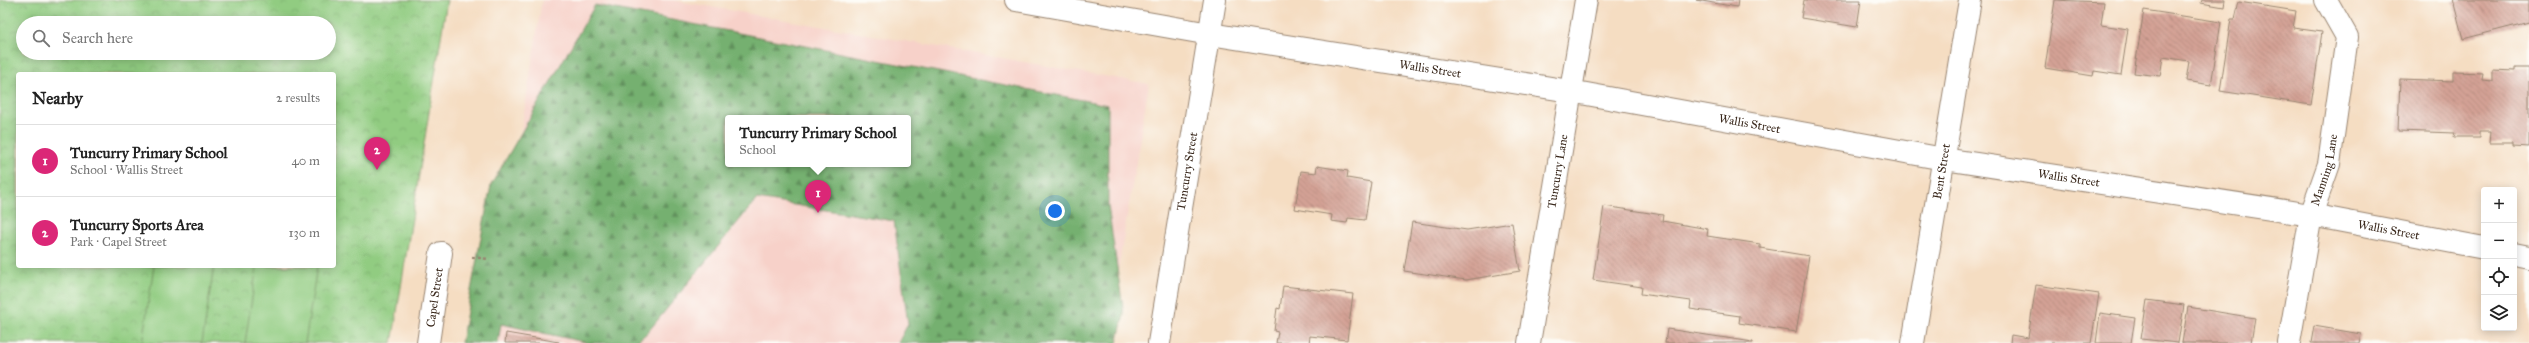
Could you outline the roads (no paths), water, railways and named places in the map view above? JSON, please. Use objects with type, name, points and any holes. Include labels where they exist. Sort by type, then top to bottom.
[{"type":"street","name":"Wallis Street","points":[[1016,0],[1210,34],[1570,91],[1944,159],[2311,215],[2481,247]]},
{"type":"street","name":"Tuncurry Street","points":[[1159,343],[1215,0]]},
{"type":"street","name":"Tuncurry Lane","points":[[1530,343],[1586,0]]},
{"type":"street","name":"Bent Street","points":[[1913,343],[1970,0]]},
{"type":"street","name":"Manning Lane","points":[[2289,343],[2311,215],[2329,164],[2347,37],[2326,0]]},
{"type":"street","name":"Capel Street","points":[[428,343],[442,253]]},
{"type":"street","points":[[2517,255],[2529,257]]},
{"type":"place","name":"Tuncurry Sports Area","points":[[377,170]]},
{"type":"place","name":"Tuncurry Primary School","points":[[818,213]]}]
